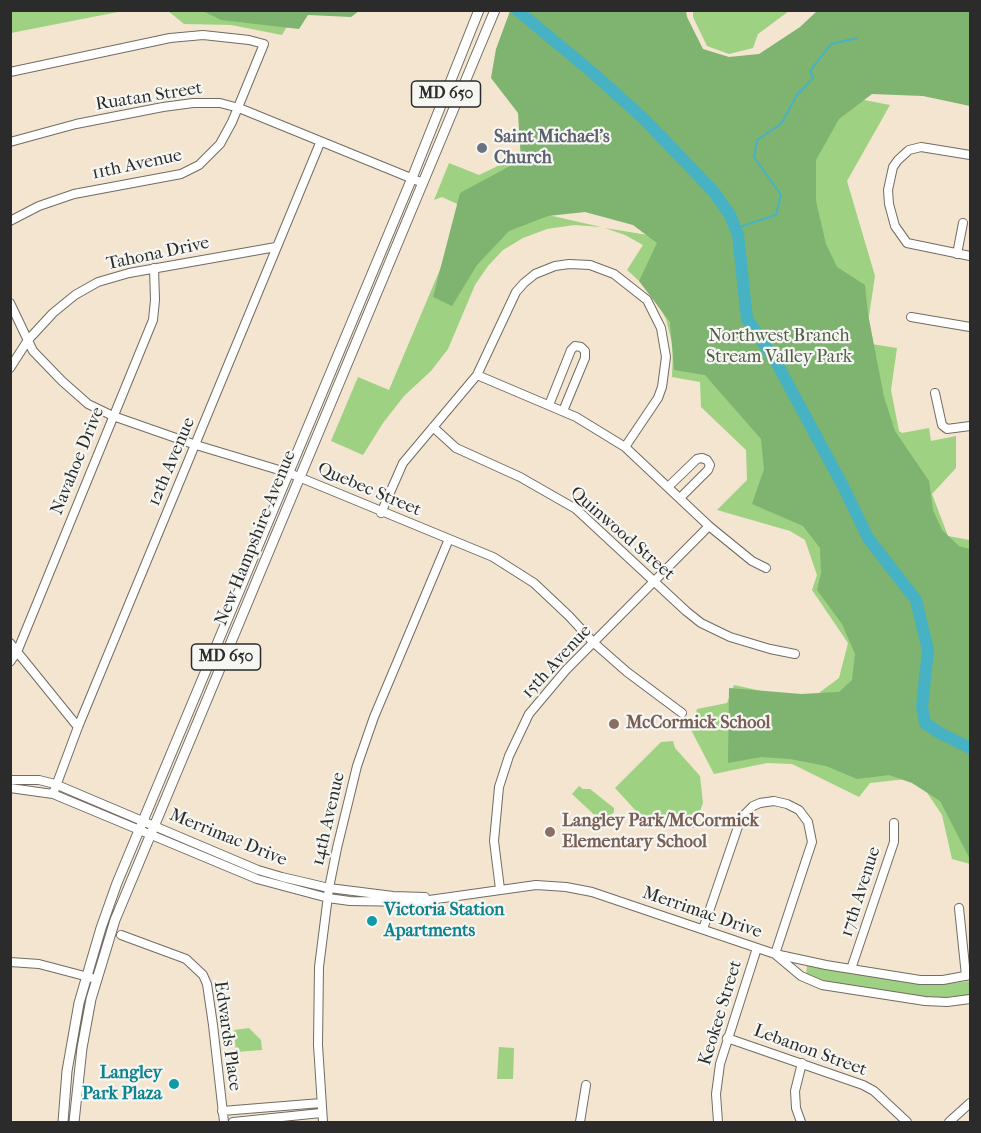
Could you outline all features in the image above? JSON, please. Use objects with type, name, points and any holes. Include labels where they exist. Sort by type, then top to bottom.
[{"type":"main road","name":"New Hampshire Avenue","points":[[63,1122],[67,1071],[85,976],[117,883],[412,178],[479,10]]},
{"type":"main road","name":"New Hampshire Avenue","points":[[74,1122],[82,1048],[96,979],[115,920],[495,10]]},
{"type":"street","name":"11th Avenue","points":[[10,72],[170,38],[203,35],[264,44],[239,108],[220,144],[200,165],[181,174],[74,194],[39,206],[10,221]]},
{"type":"street","name":"Ruatan Street","points":[[10,142],[76,124],[178,104],[208,102],[239,108],[423,183]]},
{"type":"street","name":"12th Avenue","points":[[52,794],[320,142]]},
{"type":"street","points":[[970,155],[921,147],[909,150],[893,167],[888,190],[895,226],[908,243],[970,256]]},
{"type":"street","points":[[957,254],[963,223]]},
{"type":"street","name":"Tahona Drive","points":[[10,368],[28,340],[53,313],[75,295],[98,282],[154,268],[276,248]]},
{"type":"street","points":[[381,513],[403,463],[477,375],[516,292],[524,283],[546,269],[560,265],[580,264],[598,267],[614,274],[647,300],[663,336],[666,357],[664,377],[658,398],[625,447]]},
{"type":"street","name":"Navahoe Drive","points":[[10,662],[17,652],[153,320],[154,268]]},
{"type":"street","name":"Quebec Street","points":[[10,303],[33,351],[88,404],[113,416],[195,445],[289,473],[381,513],[493,557],[534,583],[594,643],[627,672],[682,713]]},
{"type":"street","points":[[911,317],[970,327]]},
{"type":"street","points":[[549,405],[571,350],[575,346],[581,347],[585,351],[585,358],[563,411]]},
{"type":"street","points":[[477,375],[563,411],[625,447],[709,526],[752,561],[766,568]]},
{"type":"street","points":[[935,393],[942,425],[947,429],[970,426]]},
{"type":"street","name":"Quinwood Street","points":[[433,427],[456,448],[520,477],[576,509],[686,611],[715,630],[752,644],[795,654]]},
{"type":"street","points":[[668,487],[697,459],[707,460],[710,465],[708,470],[680,498]]},
{"type":"street","name":"15th Avenue","points":[[500,889],[494,840],[500,787],[509,756],[529,714],[566,670],[709,526]]},
{"type":"street","name":"14th Avenue","points":[[323,1122],[318,1004],[321,947],[337,848],[358,761],[374,717],[449,539]]},
{"type":"street","points":[[10,643],[78,727]]},
{"type":"street","name":"Merrimac Drive","points":[[10,780],[39,780],[55,784],[258,870],[329,888],[393,896],[441,898]]},
{"type":"street","name":"Merrimac Drive","points":[[10,788],[52,794],[257,879],[328,898],[350,901],[415,902],[536,885],[576,889],[592,892],[775,954],[920,980],[943,980],[968,976]]},
{"type":"street","points":[[703,929],[738,823],[753,806],[760,803],[774,801],[787,804],[799,810],[808,822],[812,836],[807,858],[775,954]]},
{"type":"street","name":"17th Avenue","points":[[851,969],[894,842],[894,823]]},
{"type":"street","points":[[959,908],[968,976]]},
{"type":"street","name":"Edwards Place","points":[[121,935],[186,959],[203,975],[207,984],[213,1025],[224,1122]]},
{"type":"street","name":"Keokee Street","points":[[718,1122],[716,1082],[727,1038],[757,948]]},
{"type":"street","name":"Merrimac Drive","points":[[775,954],[801,976],[822,985],[938,1002],[970,999]]},
{"type":"street","points":[[801,976],[804,965],[812,961]]},
{"type":"street","points":[[10,962],[39,964],[96,979]]},
{"type":"street","name":"Lebanon Street","points":[[727,1038],[868,1088],[893,1107],[907,1122]]},
{"type":"street","points":[[801,1122],[796,1108],[795,1090],[802,1063]]},
{"type":"street","points":[[581,1121],[586,1085]]},
{"type":"street","points":[[222,1111],[321,1103]]},
{"type":"street","points":[[949,1122],[970,1103]]},
{"type":"street","points":[[233,1122],[321,1113]]},
{"type":"green space","points":[[693,10],[789,11],[758,34],[753,48],[729,54],[707,46],[693,17]]},
{"type":"green space","points":[[11,11],[123,11],[11,33]]},
{"type":"green space","points":[[168,11],[296,11],[282,35],[231,25],[184,24]]},
{"type":"green space","points":[[203,11],[359,11],[351,17],[308,15],[299,29],[221,20]]},
{"type":"green space","points":[[510,11],[686,11],[703,49],[729,57],[759,54],[800,27],[817,11],[970,11],[970,106],[923,96],[872,94],[839,119],[816,160],[816,201],[826,244],[837,267],[865,285],[868,314],[884,397],[895,431],[929,481],[933,510],[942,530],[959,546],[970,549],[970,859],[940,801],[912,783],[889,775],[857,779],[826,766],[790,759],[761,757],[728,763],[729,688],[801,694],[839,692],[852,680],[855,654],[842,624],[817,590],[821,573],[820,548],[803,526],[752,504],[764,469],[761,439],[705,375],[674,370],[670,322],[639,281],[657,243],[633,225],[585,212],[548,216],[509,231],[477,265],[452,306],[433,297],[460,193],[521,160],[518,113],[491,78],[496,49]]},
{"type":"green space","name":"Northwest Branch Stream Valley Park","points":[[812,90],[890,105],[847,181],[875,276],[865,343],[897,348],[891,390],[899,431],[902,433],[929,428],[931,441],[956,436],[956,468],[932,494],[948,536],[970,540],[970,864],[952,859],[942,815],[922,785],[907,779],[870,783],[859,797],[792,764],[767,763],[714,774],[688,724],[695,718],[697,709],[727,703],[734,685],[808,701],[839,678],[848,643],[812,590],[817,575],[805,540],[790,531],[717,510],[747,480],[746,450],[701,407],[700,382],[672,377],[673,347],[666,319],[649,290],[627,270],[643,245],[605,228],[733,249]]},
{"type":"green space","points":[[531,150],[522,209],[601,227],[574,225],[547,229],[523,238],[503,250],[475,285],[448,349],[431,371],[404,396],[383,423],[363,455],[331,441],[358,377],[389,390],[466,208],[442,197],[434,200],[449,163],[479,175]]},
{"type":"green space","points":[[673,741],[675,748],[700,776],[703,803],[694,828],[672,821],[649,825],[615,788],[661,742]]},
{"type":"green space","points":[[579,786],[583,789],[590,789],[614,808],[614,812],[604,822],[572,794]]},
{"type":"green space","points":[[807,966],[938,985],[970,981],[970,996],[926,998],[823,983],[806,974]]},
{"type":"green space","points":[[249,1028],[261,1040],[262,1050],[236,1052],[234,1030]]},
{"type":"green space","points":[[499,1047],[514,1048],[513,1079],[497,1079]]},
{"type":"waterway","points":[[517,10],[644,119],[714,192],[730,215],[738,235],[747,319],[775,360],[843,486],[868,538],[916,600],[928,650],[922,706],[925,723],[970,748]]},
{"type":"waterway","points":[[736,228],[776,215],[781,195],[754,157],[757,140],[781,124],[797,95],[813,78],[810,71],[831,44],[857,38]]},
{"type":"place","name":"Saint Michael's Church","points":[[482,148]]},
{"type":"place","name":"McCormick School","points":[[614,724]]},
{"type":"place","name":"Langley Park/McCormick Elementary School","points":[[550,832]]},
{"type":"place","name":"Victoria Station Apartments","points":[[372,921]]},
{"type":"place","name":"Langley Park Plaza","points":[[174,1084]]}]
